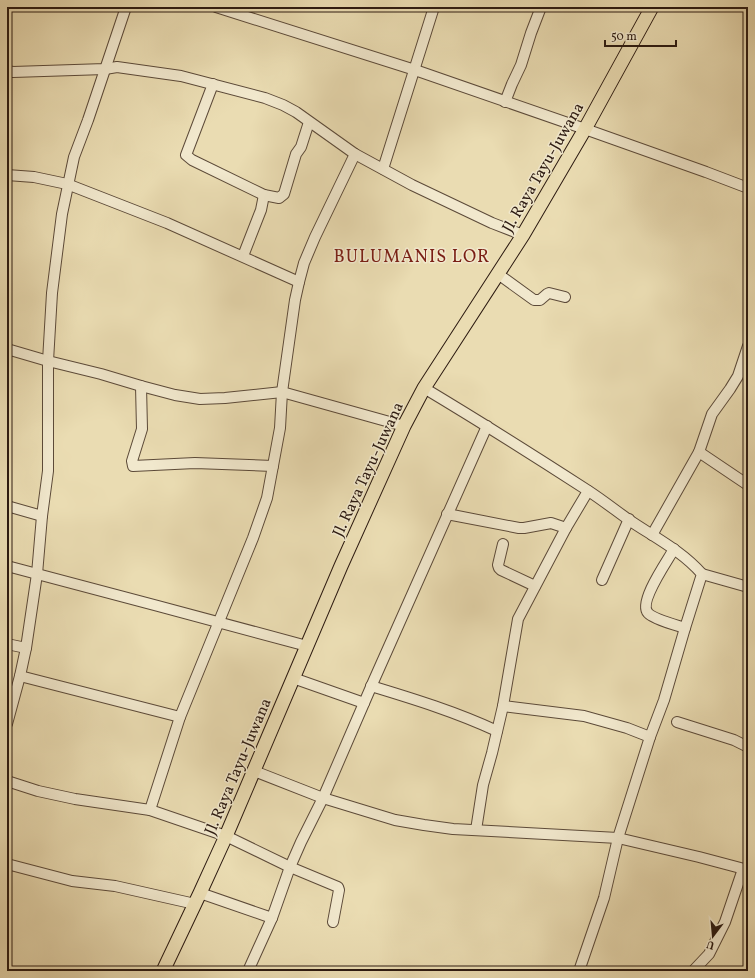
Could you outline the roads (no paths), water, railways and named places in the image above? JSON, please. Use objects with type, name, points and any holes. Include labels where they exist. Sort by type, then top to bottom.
[{"type":"main road","name":"Jl. Raya Tayu-Juwana","points":[[163,971],[226,836],[293,678],[404,426],[424,388],[523,235],[585,129],[651,7]]},
{"type":"street","points":[[7,724],[26,648],[37,574],[48,471],[48,361],[52,293],[62,214],[67,184],[74,157],[126,7]]},
{"type":"street","points":[[216,7],[415,70],[748,188]]},
{"type":"street","points":[[383,169],[434,7]]},
{"type":"street","points":[[505,102],[541,7]]},
{"type":"street","points":[[7,71],[105,69],[117,67],[181,76],[265,98],[296,112],[355,154],[412,185],[492,223],[523,235]]},
{"type":"street","points":[[213,84],[186,155],[192,160],[264,194],[279,198],[284,194],[296,154],[301,147],[309,122]]},
{"type":"street","points":[[150,810],[180,717],[219,623],[267,498],[280,428],[282,392],[295,300],[299,282],[304,263],[315,237],[355,154]]},
{"type":"street","points":[[7,175],[34,177],[67,184],[167,223],[299,282]]},
{"type":"street","points":[[243,256],[261,210],[264,194]]},
{"type":"street","points":[[498,274],[537,301],[548,293],[565,296]]},
{"type":"street","points":[[652,536],[699,452],[712,414],[738,376],[748,346]]},
{"type":"street","points":[[7,349],[175,395],[200,399],[282,392],[404,426]]},
{"type":"street","points":[[141,386],[142,429],[132,461],[133,466],[195,463],[273,466]]},
{"type":"street","points":[[424,388],[588,491],[652,536],[674,549],[695,566],[702,574],[748,587]]},
{"type":"street","points":[[248,971],[272,918],[290,867],[323,798],[486,426]]},
{"type":"street","points":[[699,452],[748,485]]},
{"type":"street","points":[[476,830],[482,785],[492,753],[503,706],[518,619],[566,528],[588,491]]},
{"type":"street","points":[[7,506],[42,516]]},
{"type":"street","points":[[447,514],[519,528],[551,523],[566,528]]},
{"type":"street","points":[[602,580],[628,519]]},
{"type":"street","points":[[503,544],[498,565],[499,568],[535,586]]},
{"type":"street","points":[[674,549],[652,587],[646,600],[646,608],[648,613],[654,617],[685,628]]},
{"type":"street","points":[[7,566],[307,646]]},
{"type":"street","points":[[579,971],[604,898],[618,838],[650,737],[664,700],[702,574]]},
{"type":"street","points":[[7,644],[26,648]]},
{"type":"street","points":[[20,676],[180,717]]},
{"type":"street","points":[[293,678],[364,703]]},
{"type":"street","points":[[371,686],[457,714],[497,731]]},
{"type":"street","points":[[503,706],[584,716],[627,728],[650,737]]},
{"type":"street","points":[[678,722],[734,740],[748,747]]},
{"type":"street","points":[[254,771],[323,798],[395,820],[446,828],[618,838],[746,870],[725,922],[709,954],[693,971]]},
{"type":"street","points":[[7,781],[38,791],[75,799],[150,810],[226,836],[290,867],[338,887],[339,890],[333,922]]},
{"type":"street","points":[[7,864],[72,881],[198,898],[272,918]]},
{"type":"district","name":"BULUMANIS LOR","points":[[412,256]]}]
